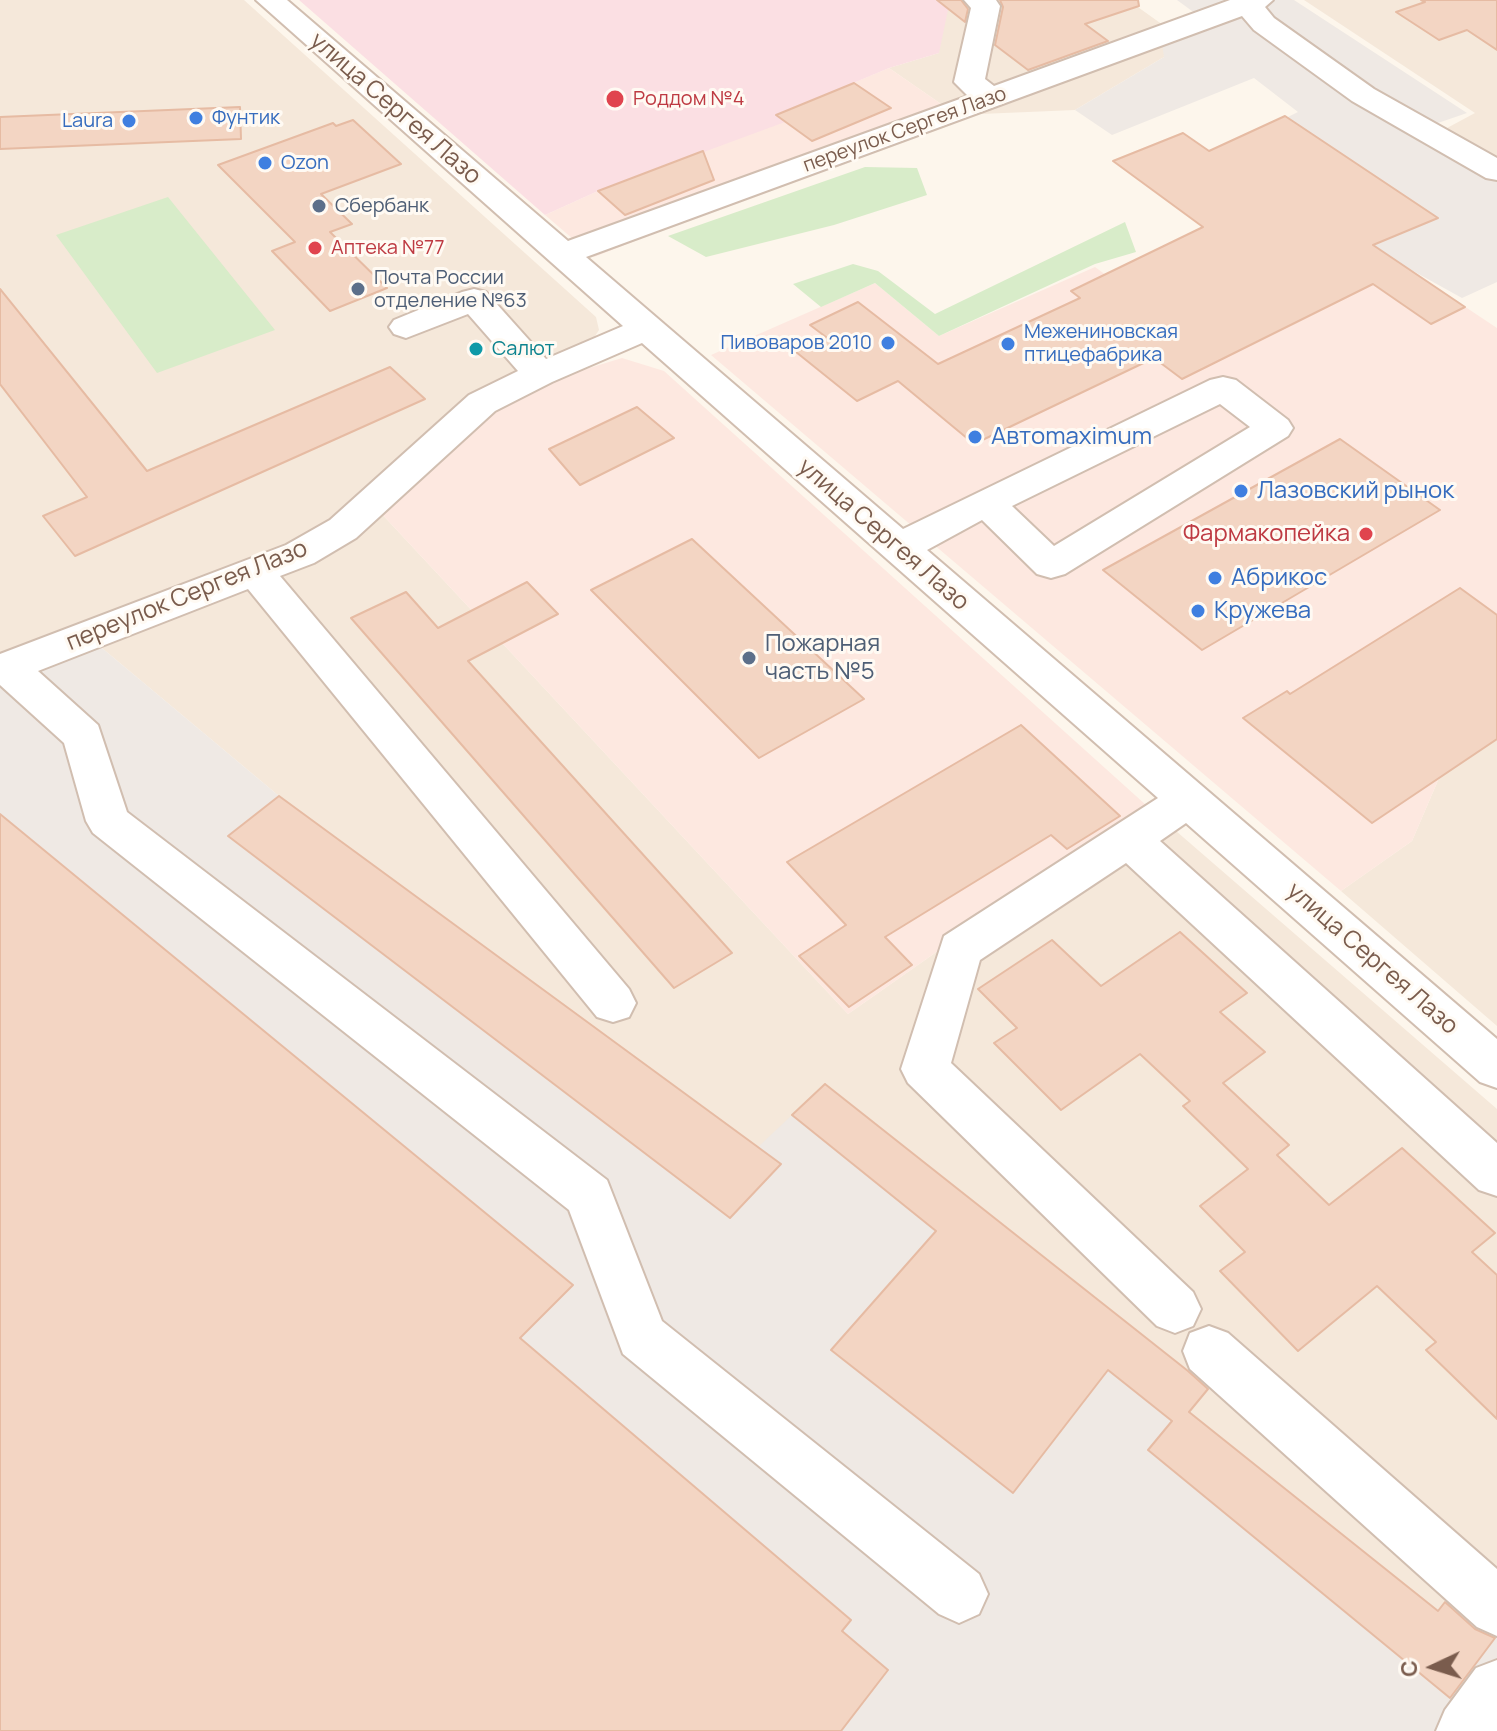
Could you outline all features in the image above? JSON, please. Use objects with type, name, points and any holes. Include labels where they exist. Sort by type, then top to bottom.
[{"type":"street","name":"улица Сергея Лазо","points":[[270,0],[1497,1068]]},
{"type":"street","points":[[978,0],[986,6],[969,82],[992,99]]},
{"type":"street","name":"переулок Сергея Лазо","points":[[561,255],[992,99],[1251,1]]},
{"type":"street","points":[[1251,1],[1264,24],[1363,95],[1497,171]]},
{"type":"street","points":[[406,327],[474,299],[540,374]]},
{"type":"street","name":"переулок Сергея Лазо","points":[[3,669],[300,554],[343,529],[482,403],[540,374],[646,329]]},
{"type":"street","points":[[899,548],[986,503],[1223,388],[1275,428],[1051,565],[986,503]]},
{"type":"street","points":[[255,572],[613,1003]]},
{"type":"street","points":[[3,669],[83,736],[108,821],[589,1196],[642,1337],[959,1594]]},
{"type":"street","points":[[1175,1309],[925,1069],[960,949],[1189,800]]},
{"type":"street","points":[[1129,839],[1497,1174]]},
{"type":"street","points":[[1209,1351],[1497,1607]]},
{"type":"street","points":[[1466,1731],[1497,1689]]},
{"type":"shaded area","points":[[0,0],[244,0],[596,317],[599,330],[591,342],[292,548],[0,659]]},
{"type":"shaded area","name":"Роддом №4","points":[[299,0],[942,0],[949,5],[939,53],[889,68],[777,115],[785,122],[598,191],[545,215]]},
{"type":"shaded area","points":[[942,0],[1128,0],[1163,25],[1164,57],[1075,110],[957,115],[889,68],[939,53]]},
{"type":"shaded area","points":[[1177,0],[1294,0],[1467,113],[1435,124],[1497,161],[1497,282],[1462,298],[1406,267],[1221,150],[1298,112],[1254,78],[1112,135],[1075,110],[1164,57],[1162,43],[1211,25]]},
{"type":"shaded area","points":[[1304,0],[1497,0],[1497,159],[1447,128],[1475,113]]},
{"type":"shaded area","points":[[889,68],[957,115],[594,257],[545,215],[598,191],[784,121],[776,115]]},
{"type":"shaded area","points":[[1363,239],[1497,328],[1497,739],[1439,778],[1412,841],[1341,891],[711,355],[875,283],[939,336],[1095,267],[1121,286]]},
{"type":"shaded area","name":"Пожарная часть №5","points":[[622,358],[664,371],[1146,805],[848,1014],[379,511],[493,410],[547,381]]},
{"type":"shaded area","points":[[379,511],[848,1014],[1146,805],[1497,1109],[1497,1636],[1448,1598],[1438,1611],[1189,1412],[1209,1388],[758,1147],[279,796],[96,643]]},
{"type":"shaded area","points":[[96,643],[279,796],[758,1147],[825,1084],[1209,1388],[1190,1412],[1438,1611],[1448,1597],[1497,1636],[1497,1731],[0,1731],[0,681]]},
{"type":"shaded area","points":[[1497,739],[1497,1026],[1341,891],[1412,841],[1439,778]]},
{"type":"green space","points":[[865,167],[917,168],[927,195],[834,225],[706,257],[668,236]]},
{"type":"green space","points":[[168,197],[275,330],[157,373],[56,235]]},
{"type":"green space","points":[[1125,222],[1136,252],[1095,264],[939,336],[875,283],[821,307],[793,284],[853,264],[878,271],[935,314]]},
{"type":"building","points":[[937,0],[961,0],[968,9],[965,22]]},
{"type":"building","points":[[1000,0],[1138,0],[1139,6],[1085,24],[1108,41],[1028,70],[995,45],[1003,7]]},
{"type":"building","points":[[1421,0],[1497,0],[1497,50],[1467,30],[1439,40],[1396,12],[1425,2]]},
{"type":"building","points":[[854,83],[891,108],[812,141],[776,115]]},
{"type":"building","points":[[240,107],[241,139],[0,149],[0,117]]},
{"type":"building","points":[[1285,116],[1438,218],[1373,245],[1465,307],[1431,324],[1373,284],[1182,379],[1154,358],[974,444],[898,381],[857,401],[796,352],[826,337],[810,325],[858,302],[938,364],[1080,298],[1071,291],[1203,227],[1113,161],[1183,133],[1209,151]]},
{"type":"building","points":[[353,120],[401,164],[321,194],[352,224],[330,232],[387,288],[330,311],[272,251],[295,242],[218,165],[333,123],[336,126]]},
{"type":"building","points":[[703,151],[714,180],[625,215],[598,191]]},
{"type":"building","points":[[0,289],[147,471],[390,367],[425,399],[75,556],[43,516],[87,497],[0,384]]},
{"type":"building","points":[[637,407],[674,438],[580,485],[549,449]]},
{"type":"building","points":[[1340,439],[1440,510],[1202,650],[1103,570]]},
{"type":"building","points":[[692,539],[864,699],[759,758],[591,590]]},
{"type":"building","points":[[527,582],[558,614],[468,661],[732,953],[674,988],[351,618],[406,592],[438,628]]},
{"type":"building","points":[[1460,588],[1497,615],[1497,739],[1372,823],[1243,718],[1287,691],[1290,694]]},
{"type":"building","points":[[1021,725],[1120,816],[1067,849],[1051,835],[885,937],[912,965],[849,1007],[799,956],[846,925],[787,862]]},
{"type":"building","points":[[279,796],[781,1164],[730,1218],[228,836]]},
{"type":"building","points":[[0,814],[573,1285],[520,1338],[851,1620],[842,1631],[888,1670],[841,1731],[0,1731]]},
{"type":"building","points":[[1180,932],[1247,993],[1220,1012],[1265,1052],[1223,1083],[1289,1145],[1277,1155],[1329,1205],[1402,1148],[1495,1233],[1472,1252],[1497,1275],[1497,1419],[1426,1350],[1436,1342],[1377,1286],[1298,1351],[1220,1271],[1245,1252],[1200,1206],[1248,1169],[1183,1106],[1190,1101],[1140,1054],[1061,1110],[994,1043],[1017,1028],[978,989],[1052,940],[1101,986]]},
{"type":"building","points":[[825,1084],[1208,1389],[1189,1412],[1438,1611],[1445,1602],[1475,1629],[1495,1638],[1450,1698],[1148,1450],[1172,1421],[1108,1370],[1013,1493],[831,1350],[936,1231],[792,1115]]},
{"type":"place","name":"Роддом №4","points":[[615,99]]},
{"type":"place","name":"Фунтик","points":[[196,118]]},
{"type":"place","name":"Laura","points":[[129,121]]},
{"type":"place","name":"Ozon","points":[[265,163]]},
{"type":"place","name":"Сбербанк","points":[[319,206]]},
{"type":"place","name":"Аптека №77","points":[[315,248]]},
{"type":"place","name":"Почта России отделение №63","points":[[358,289]]},
{"type":"place","name":"Пивоваров 2010","points":[[888,343]]},
{"type":"place","name":"Межениновская птицефабрика","points":[[1008,344]]},
{"type":"place","name":"Салют","points":[[476,349]]},
{"type":"place","name":"Автоmaximum","points":[[975,437]]},
{"type":"place","name":"Лазовский рынок","points":[[1241,491]]},
{"type":"place","name":"Фармакопейка","points":[[1366,534]]},
{"type":"place","name":"Абрикос","points":[[1215,578]]},
{"type":"place","name":"Кружева","points":[[1198,611]]},
{"type":"place","name":"Пожарная часть №5","points":[[749,658]]}]
